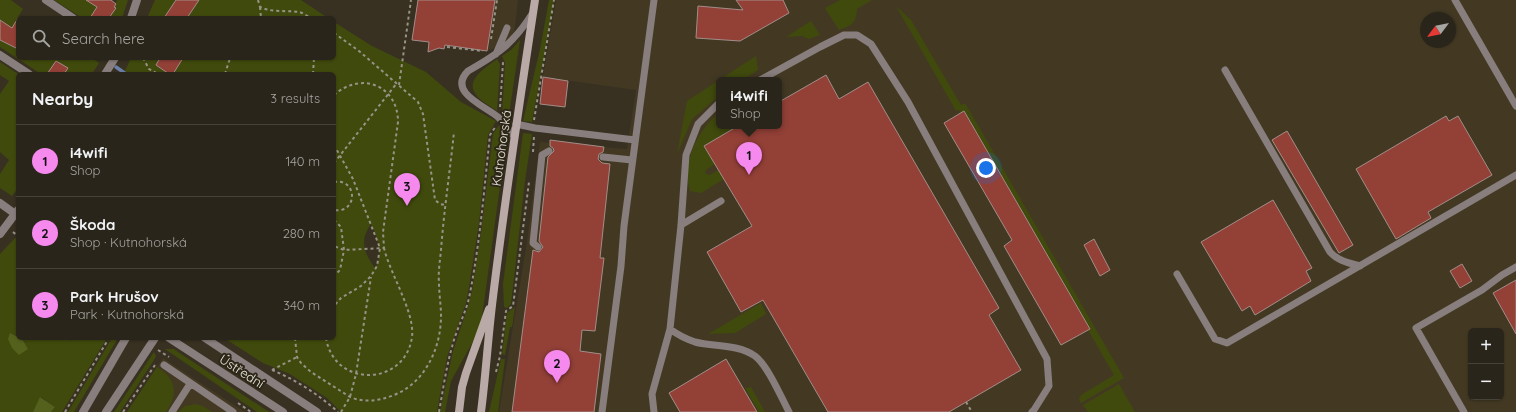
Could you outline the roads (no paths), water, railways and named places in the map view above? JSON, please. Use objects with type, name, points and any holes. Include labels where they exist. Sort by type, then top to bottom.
[{"type":"main road","name":"Kutnohorská","points":[[481,412],[493,299],[514,136],[535,0]]},
{"type":"main road","name":"Kutnohorská","points":[[459,412],[462,388],[466,373],[493,299]]},
{"type":"street","points":[[46,0],[70,16]]},
{"type":"street","points":[[132,16],[137,0]]},
{"type":"street","points":[[0,55],[26,72]]},
{"type":"street","points":[[106,72],[114,60]]},
{"type":"street","points":[[0,203],[16,212]]},
{"type":"street","points":[[0,234],[16,214]]},
{"type":"street","points":[[83,412],[125,340]]},
{"type":"street","points":[[106,412],[153,340]]},
{"type":"street","name":"Ústřední","points":[[172,340],[283,412]]},
{"type":"street","name":"Ústřední","points":[[208,340],[317,412]]},
{"type":"lane","points":[[602,412],[621,266],[632,160],[654,0]]},
{"type":"lane","points":[[1455,0],[1516,106]]},
{"type":"lane","points":[[514,136],[499,118],[467,95],[462,87],[461,81],[463,76],[468,71],[497,56],[514,40],[533,13]]},
{"type":"lane","points":[[497,56],[507,28]]},
{"type":"lane","points":[[765,77],[844,35],[857,35],[871,44],[908,102],[1047,359],[1049,386],[1032,412]]},
{"type":"lane","points":[[1225,70],[1330,252],[1341,261],[1360,266]]},
{"type":"lane","points":[[654,412],[652,394],[670,329],[681,225],[686,155],[698,124],[716,106]]},
{"type":"lane","points":[[516,124],[535,128],[635,140]]},
{"type":"lane","points":[[538,247],[533,243],[542,155],[549,151]]},
{"type":"lane","points":[[602,157],[632,160]]},
{"type":"lane","points":[[1177,274],[1215,339],[1227,343],[1516,175]]},
{"type":"lane","points":[[681,225],[721,201]]},
{"type":"lane","points":[[1464,412],[1416,328],[1482,290],[1502,275],[1516,267]]},
{"type":"lane","points":[[670,329],[680,336],[695,342],[740,349],[755,356],[766,370],[789,412]]},
{"type":"lane","points":[[161,363],[233,412]]},
{"type":"lane","points":[[172,412],[190,384]]},
{"type":"waterway","points":[[116,67],[123,72]]},
{"type":"place","name":"i4wifi","points":[[749,175]]},
{"type":"place","name":"Park Hrušov","points":[[407,206]]},
{"type":"place","name":"Škoda","points":[[557,383]]}]
